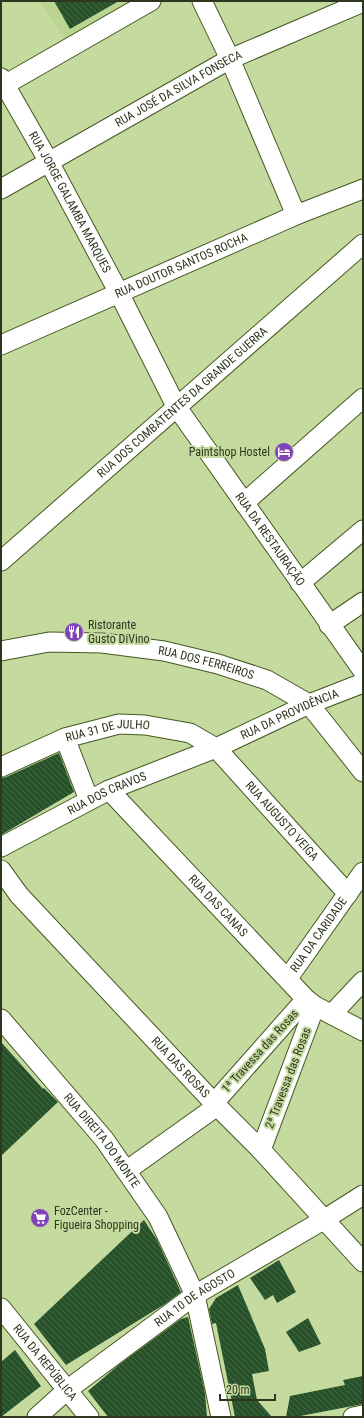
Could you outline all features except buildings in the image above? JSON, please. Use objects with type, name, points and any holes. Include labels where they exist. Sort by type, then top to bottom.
[{"type":"street","points":[[2,84],[151,1]]},
{"type":"street","points":[[202,1],[230,58],[296,215]]},
{"type":"street","name":"RUA JOSÉ DA SILVA FONSECA","points":[[1,189],[230,58],[363,2]]},
{"type":"street","name":"RUA JORGE GALAMBA MARQUES","points":[[2,84],[49,162],[119,293],[176,406]]},
{"type":"street","name":"RUA DOUTOR SANTOS ROCHA","points":[[1,345],[296,215],[363,189]]},
{"type":"street","name":"RUA DOS COMBATENTES DA GRANDE GUERRA","points":[[1,561],[176,406],[363,244]]},
{"type":"street","points":[[244,503],[363,398]]},
{"type":"street","name":"RUA DA RESTAURAÇÃO","points":[[176,406],[363,672]]},
{"type":"street","points":[[300,583],[363,530]]},
{"type":"street","points":[[329,625],[363,602]]},
{"type":"street","name":"RUA DOS FERREIROS","points":[[1,651],[56,642],[102,643],[164,651],[218,664],[267,680],[309,704]]},
{"type":"street","name":"RUA DA PROVIDÊNCIA","points":[[216,748],[309,704],[363,683]]},
{"type":"street","points":[[309,704],[363,772]]},
{"type":"street","name":"RUA 31 DE JULHO","points":[[1,767],[65,738],[119,724],[145,725],[190,733],[216,748]]},
{"type":"street","points":[[65,738],[89,800]]},
{"type":"street","name":"RUA DOS CRAVOS","points":[[1,847],[109,790],[216,748]]},
{"type":"street","name":"RUA AUGUSTO VEIGA","points":[[216,748],[348,894]]},
{"type":"street","name":"RUA DAS CANAS","points":[[109,790],[288,978],[318,1006]]},
{"type":"street","name":"RUA DAS ROSAS","points":[[1,870],[19,895],[215,1104],[261,1150],[363,1262]]},
{"type":"street","name":"RUA DA CARIDADE","points":[[288,978],[363,872]]},
{"type":"street","name":"1ª Travessa das Rosas","points":[[126,1171],[215,1104],[318,1006],[363,981]]},
{"type":"street","points":[[318,1006],[363,1031]]},
{"type":"street","name":"2ª Travessa das Rosas","points":[[261,1150],[318,1006]]},
{"type":"street","name":"RUA DIREITA DO MONTE","points":[[1,1019],[104,1139],[158,1217],[195,1295],[221,1417]]},
{"type":"street","name":"RUA 10 DE AGOSTO","points":[[38,1417],[67,1390],[195,1295],[363,1195]]},
{"type":"street","name":"RUA DA REPÚBLICA","points":[[1,1308],[89,1417]]},
{"type":"street","points":[[353,1417],[363,1415]]},
{"type":"shaded area","points":[[40,1],[134,1],[66,42]]},
{"type":"place","name":"Paintshop Hostel","points":[[284,452]]},
{"type":"place","name":"Ristorante Gusto DiVino","points":[[74,632]]},
{"type":"place","name":"FozCenter - Figueira Shopping","points":[[40,1218]]}]
